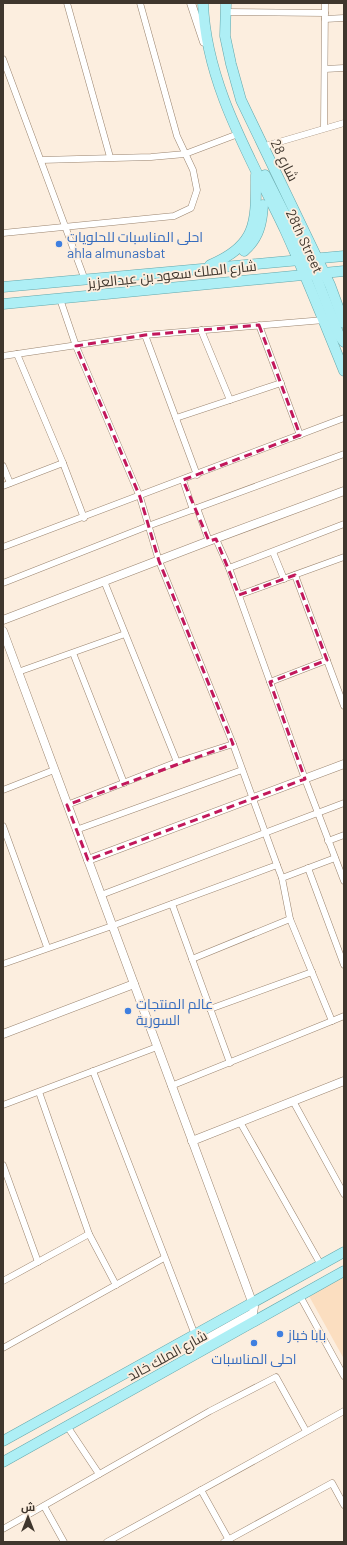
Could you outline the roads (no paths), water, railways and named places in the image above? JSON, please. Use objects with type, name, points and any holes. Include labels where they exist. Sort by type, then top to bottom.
[{"type":"main road","name":"28th Street","points":[[203,3],[210,58],[238,134],[263,187],[308,259],[315,274],[324,320],[344,371]]},
{"type":"main road","name":"28th Street","points":[[210,3],[210,58]]},
{"type":"main road","points":[[219,3],[220,26],[225,36]]},
{"type":"main road","name":"شارع 28","points":[[225,8],[225,36],[230,64],[241,100],[308,259],[315,274],[344,323]]},
{"type":"main road","points":[[199,269],[223,260],[235,252],[246,240],[253,226],[256,214],[255,169],[263,173],[269,182],[308,259]]},
{"type":"main road","points":[[226,266],[248,247],[259,231],[262,218],[263,187]]},
{"type":"main road","name":"شارع الملك سعود بن عبدالعزيز","points":[[3,288],[344,256]]},
{"type":"main road","name":"شارع الملك سعود بن عبدالعزيز","points":[[3,304],[344,271]]},
{"type":"main road","points":[[315,274],[339,335],[344,342]]},
{"type":"main road","name":"شارع الملك خالد","points":[[3,1441],[344,1252]]},
{"type":"main road","name":"شارع الملك خالد","points":[[3,1462],[344,1271]]},
{"type":"street","points":[[67,3],[110,157]]},
{"type":"street","points":[[3,233],[66,228],[174,216],[191,208],[197,190],[193,170],[177,136],[140,3]]},
{"type":"street","points":[[191,3],[210,58]]},
{"type":"street","points":[[324,128],[325,3]]},
{"type":"street","points":[[225,8],[344,18]]},
{"type":"street","points":[[3,58],[5,71],[41,160],[85,280]]},
{"type":"street","points":[[325,69],[344,68]]},
{"type":"street","points":[[262,147],[344,123]]},
{"type":"street","points":[[41,160],[151,157],[185,154],[238,134]]},
{"type":"street","points":[[60,299],[76,346],[140,497],[159,561],[233,744],[282,878],[290,919],[332,1021]]},
{"type":"street","points":[[3,356],[145,335],[324,320]]},
{"type":"street","points":[[259,325],[300,435]]},
{"type":"street","points":[[201,330],[230,400]]},
{"type":"street","points":[[145,335],[197,475]]},
{"type":"street","points":[[17,354],[63,463],[84,518]]},
{"type":"street","points":[[176,418],[281,383]]},
{"type":"street","points":[[3,547],[140,497],[344,418]]},
{"type":"street","points":[[3,583],[148,526],[344,454]]},
{"type":"street","points":[[3,486],[63,463]]},
{"type":"street","points":[[3,466],[10,483]]},
{"type":"street","points":[[183,480],[195,509],[229,568],[305,779],[344,881]]},
{"type":"street","points":[[3,620],[344,491]]},
{"type":"street","points":[[229,568],[344,524]]},
{"type":"street","points":[[273,552],[284,579]]},
{"type":"street","points":[[239,595],[344,557]]},
{"type":"street","points":[[295,575],[344,707]]},
{"type":"street","points":[[104,581],[177,762]]},
{"type":"street","points":[[3,631],[255,1309],[252,1313],[210,1337],[188,1359]]},
{"type":"street","points":[[18,672],[125,634]]},
{"type":"street","points":[[73,653],[124,783]]},
{"type":"street","points":[[270,682],[326,660]]},
{"type":"street","points":[[67,805],[177,762],[233,744]]},
{"type":"street","points":[[88,860],[344,764]]},
{"type":"street","points":[[3,790],[54,770]]},
{"type":"street","points":[[76,830],[242,770]]},
{"type":"street","points":[[100,895],[265,831],[344,803]]},
{"type":"street","points":[[3,826],[47,947]]},
{"type":"street","points":[[328,841],[344,835]]},
{"type":"street","points":[[282,878],[335,858]]},
{"type":"street","points":[[3,964],[47,947],[112,926],[277,865]]},
{"type":"street","points":[[308,868],[344,964]]},
{"type":"street","points":[[172,904],[230,1063]]},
{"type":"street","points":[[192,960],[290,919]]},
{"type":"street","points":[[210,1009],[312,972]]},
{"type":"street","points":[[3,1034],[134,984]]},
{"type":"street","points":[[171,1086],[344,1016]]},
{"type":"street","points":[[3,1105],[157,1047]]},
{"type":"street","points":[[93,1071],[194,1335]]},
{"type":"street","points":[[192,1141],[344,1081]]},
{"type":"street","points":[[39,1092],[89,1234],[116,1285]]},
{"type":"street","points":[[293,1101],[344,1194]]},
{"type":"street","points":[[240,1122],[321,1265]]},
{"type":"street","points":[[3,1167],[38,1262]]},
{"type":"street","points":[[3,1281],[89,1234]]},
{"type":"street","points":[[3,1348],[164,1258]]},
{"type":"street","points":[[300,1296],[344,1376]]},
{"type":"street","points":[[3,1529],[210,1412],[276,1377],[306,1431]]},
{"type":"street","points":[[107,1542],[344,1411]]},
{"type":"street","points":[[67,1426],[99,1474]]},
{"type":"street","points":[[200,1490],[227,1541],[332,1483],[344,1505]]},
{"type":"street","points":[[44,1506],[64,1542]]},
{"type":"place","name":"احلى المناسبات للحلويات ahla almunasbat","points":[[59,244]]},
{"type":"place","name":"عالم المنتجات السورية","points":[[128,1011]]},
{"type":"place","name":"بابا خباز","points":[[280,1334]]},
{"type":"place","name":"احلى المناسبات","points":[[254,1343]]}]
